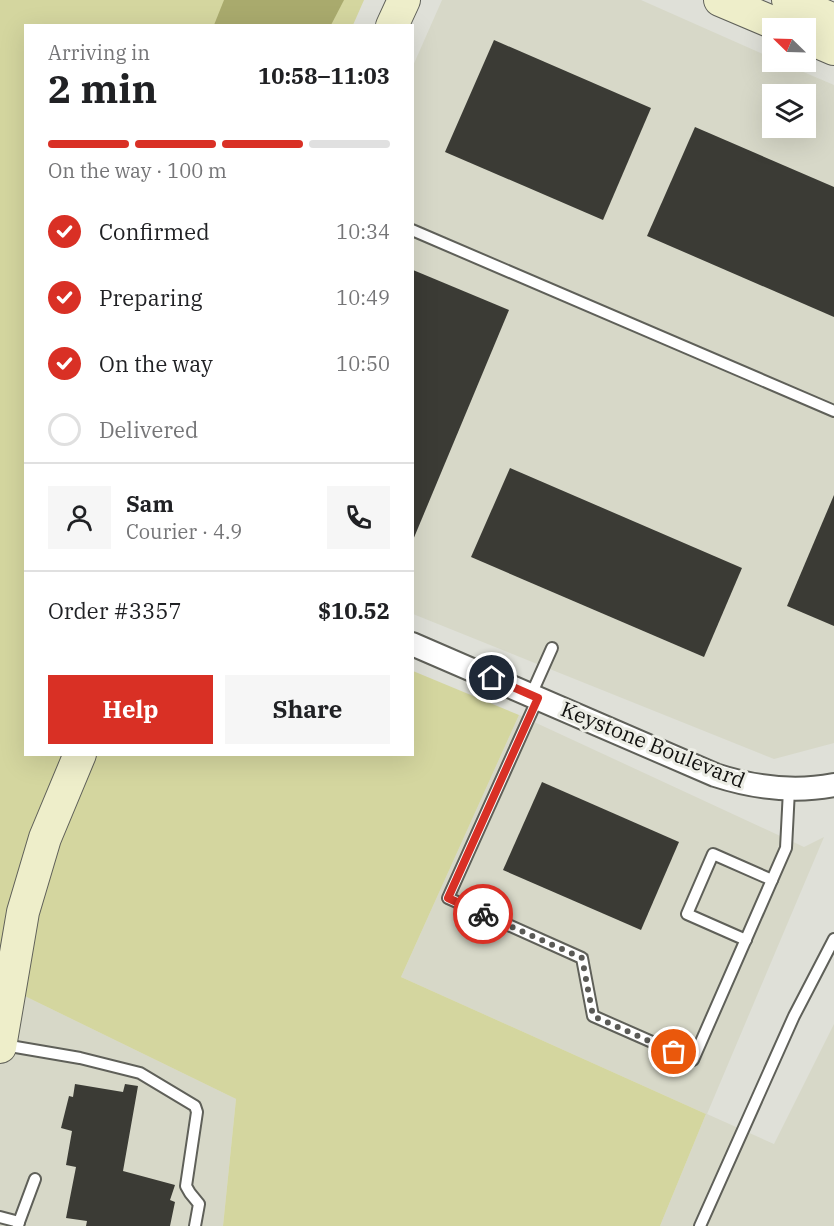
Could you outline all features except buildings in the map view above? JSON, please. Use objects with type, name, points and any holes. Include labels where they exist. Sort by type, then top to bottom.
[{"type":"street","points":[[393,24],[404,0]]},
{"type":"street","points":[[720,0],[762,18]]},
{"type":"street","points":[[788,0],[834,20]]},
{"type":"street","points":[[816,41],[834,49]]},
{"type":"street","name":"Keystone Boulevard","points":[[414,645],[715,775],[764,788],[789,790],[834,785]]},
{"type":"street","points":[[0,1046],[23,912],[45,838],[79,756]]},
{"type":"lane","points":[[414,231],[834,411]]},
{"type":"lane","points":[[552,648],[534,697],[448,898],[582,958],[593,1016],[693,1060],[786,848],[789,790]]},
{"type":"lane","points":[[746,940],[687,914],[695,894],[713,854],[772,880]]},
{"type":"lane","points":[[700,1226],[794,1016],[834,939]]},
{"type":"lane","points":[[0,1046],[80,1058],[140,1073],[195,1106],[197,1112],[186,1186],[199,1204],[195,1226]]},
{"type":"lane","points":[[0,1217],[19,1224],[35,1179]]},
{"type":"shaded area","points":[[0,0],[364,0],[353,24],[24,24],[24,756],[414,756],[414,671],[519,715],[401,977],[706,1114],[660,1226],[223,1226],[236,1099],[0,984]]},
{"type":"shaded area","points":[[224,0],[344,0],[332,24],[214,24]]},
{"type":"shaded area","points":[[442,0],[641,0],[762,54],[762,72],[803,72],[834,85],[834,743],[774,759],[414,614],[414,63]]},
{"type":"shaded area","points":[[519,715],[804,847],[824,837],[707,1114],[774,1144],[834,1024],[834,1226],[660,1226],[706,1114],[401,977]]},
{"type":"shaded area","points":[[0,984],[236,1099],[223,1226],[0,1226]]},
{"type":"way so far","points":[[483,914],[582,958],[593,1016],[674,1052]]},
{"type":"route","points":[[483,914],[448,898],[538,698],[492,678]]}]
